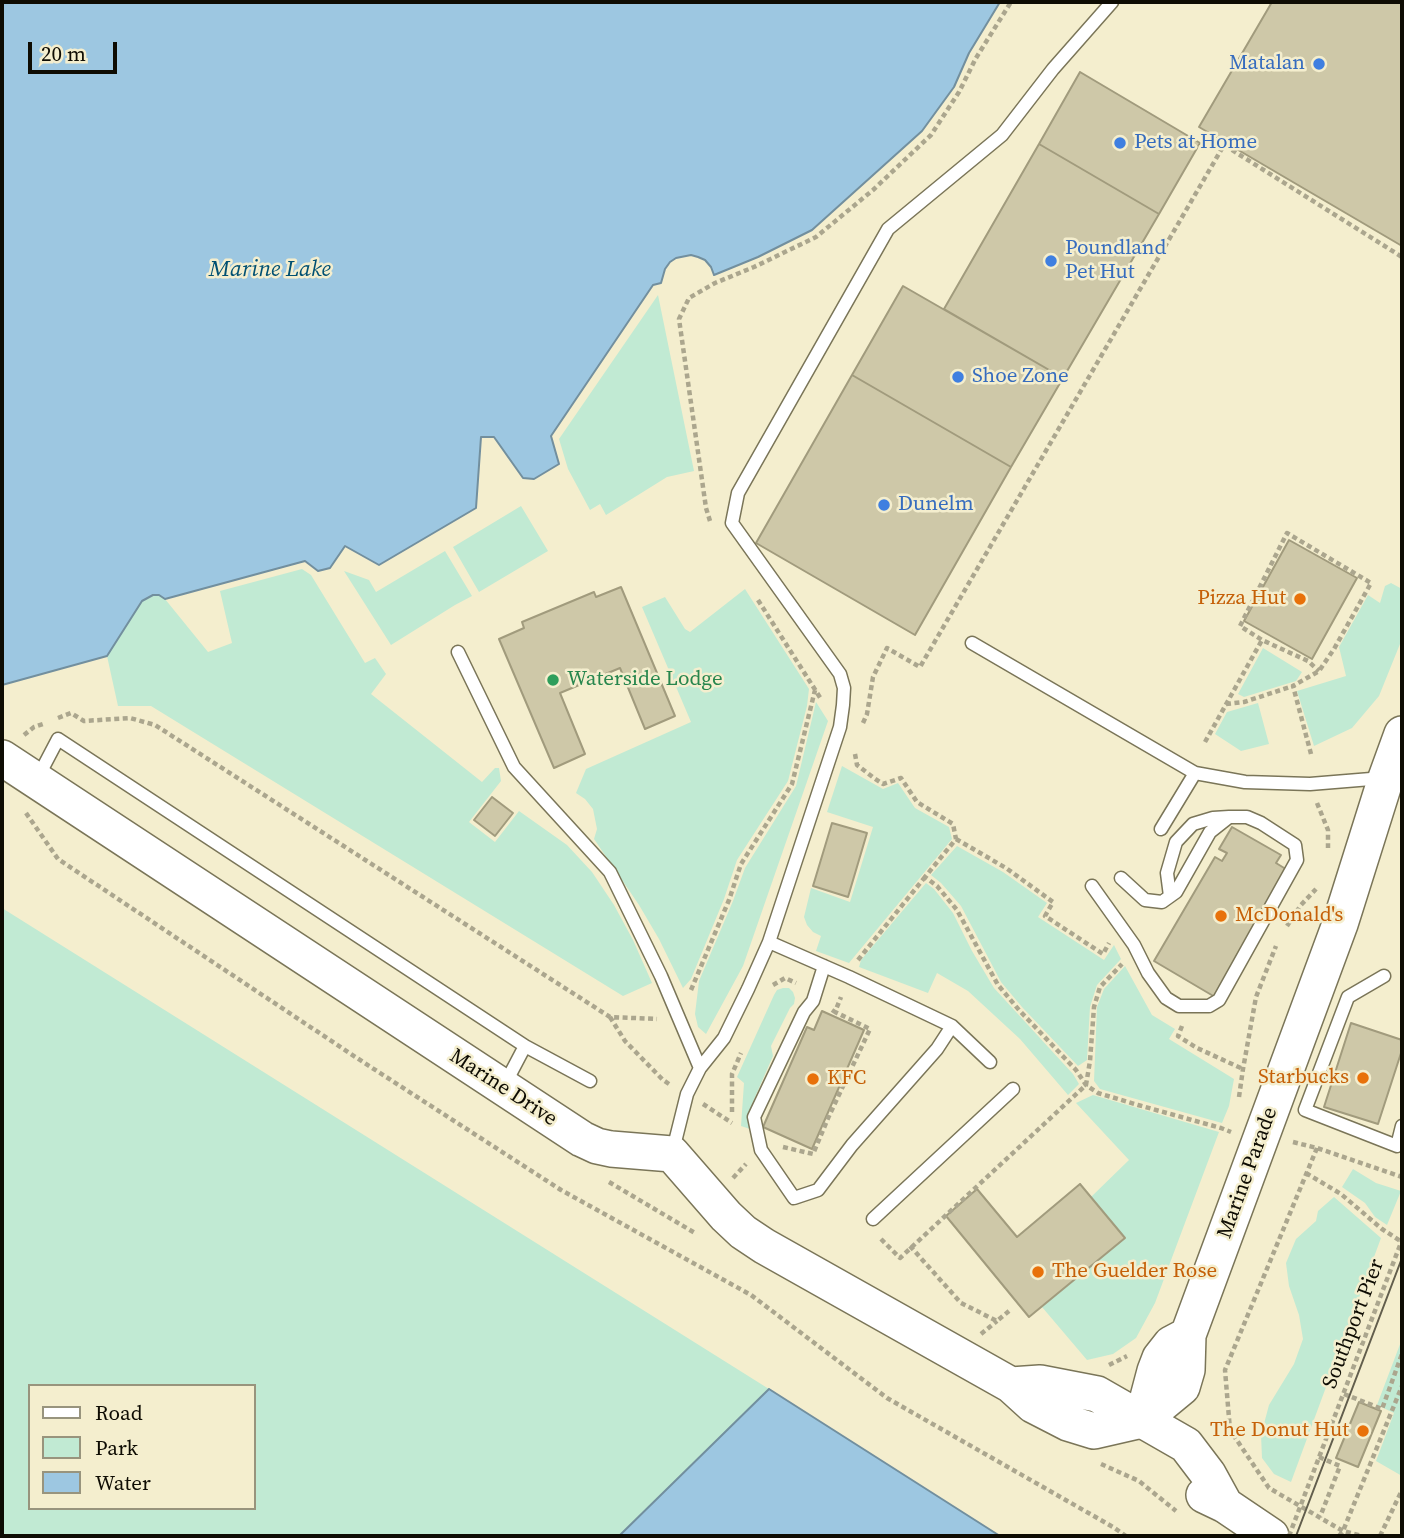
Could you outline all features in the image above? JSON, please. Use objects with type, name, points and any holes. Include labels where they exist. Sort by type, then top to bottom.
[{"type":"street","name":"Marine Parade","points":[[1142,1420],[1154,1371],[1160,1358],[1171,1344],[1188,1335],[1394,780],[1402,734]]},
{"type":"street","name":"Marine Drive","points":[[2,758],[582,1139],[611,1149],[672,1154]]},
{"type":"street","points":[[672,1154],[726,1216],[754,1239],[1011,1385],[1032,1405],[1068,1423],[1094,1431],[1142,1420],[1186,1445],[1208,1474],[1225,1505],[1271,1536]]},
{"type":"lane","points":[[672,1154],[687,1094],[700,1068],[724,1038],[769,942],[840,727],[844,688],[840,674],[732,523],[738,494],[888,229],[1002,135],[1053,69],[1112,2]]},
{"type":"lane","points":[[972,643],[1195,773],[1245,782],[1310,784],[1394,780]]},
{"type":"lane","points":[[458,652],[514,767],[610,872],[661,976],[700,1068]]},
{"type":"lane","points":[[36,780],[58,738],[525,1046],[590,1081]]},
{"type":"lane","points":[[1161,828],[1195,773]]},
{"type":"lane","points":[[1121,878],[1145,900],[1162,902],[1176,892],[1210,832],[1229,817]]},
{"type":"lane","points":[[1092,886],[1134,945],[1148,973],[1166,998],[1179,1006],[1209,1006],[1219,1000],[1297,860],[1295,845],[1247,817],[1213,818],[1193,824],[1176,842],[1167,873],[1170,897]]},
{"type":"lane","points":[[769,942],[952,1026],[990,1062]]},
{"type":"lane","points":[[824,966],[813,1001],[804,1012],[754,1117],[761,1150],[794,1198],[818,1190],[852,1145],[937,1049],[952,1026]]},
{"type":"lane","points":[[1384,976],[1348,997],[1305,1110],[1397,1146],[1402,1125]]},
{"type":"lane","points":[[503,1088],[525,1046]]},
{"type":"lane","points":[[873,1219],[1013,1089]]},
{"type":"path","points":[[862,726],[867,714],[873,677],[887,648],[920,667],[1224,145],[1402,257]]},
{"type":"path","points":[[1225,704],[1244,702],[1293,686],[1319,671],[1371,583],[1287,533],[1240,626],[1262,640],[1308,661],[1319,671]]},
{"type":"path","points":[[1205,742],[1262,640]]},
{"type":"path","points":[[1293,686],[1311,754]]},
{"type":"path","points":[[610,1017],[679,1020],[729,900],[741,864],[792,784],[815,690]]},
{"type":"path","points":[[2,758],[17,740],[34,727],[71,713],[84,721],[130,718],[155,725],[610,1017],[625,1041],[663,1080],[732,1123]]},
{"type":"path","points":[[853,749],[857,765],[883,784],[901,778],[917,802],[953,824],[956,839],[1006,868],[1053,902],[1045,916],[1103,954],[1114,935]]},
{"type":"path","points":[[1310,784],[1328,830],[1328,853]]},
{"type":"path","points":[[26,813],[58,859],[363,1062],[561,1190],[751,1295],[887,1398],[1126,1536]]},
{"type":"path","points":[[956,839],[925,877],[937,886],[957,910],[998,985],[1076,1070],[1086,1085],[1098,1093],[1232,1132],[1236,1123],[1262,1135],[1317,1148],[1402,1177]]},
{"type":"path","points":[[1287,926],[1322,881]]},
{"type":"path","points":[[1238,1102],[1256,997],[1280,937]]},
{"type":"path","points":[[881,1238],[900,1258],[1086,1085],[1094,1007],[1100,987],[1128,959]]},
{"type":"path","points":[[769,993],[775,983],[785,978]]},
{"type":"path","points":[[742,1156],[776,1145],[813,1154],[870,1029],[835,1012]]},
{"type":"path","points":[[743,1050],[732,1074],[732,1123],[747,1164]]},
{"type":"path","points":[[1317,1148],[1225,1370],[1230,1430],[1269,1488],[1343,1531],[1362,1536]]},
{"type":"path","points":[[1306,1173],[1341,1194],[1382,1229],[1402,1241]]},
{"type":"path","name":"Southport Pier","points":[[1289,1536],[1402,1241]]},
{"type":"path","points":[[910,1247],[961,1303],[997,1321]]},
{"type":"path","points":[[980,1334],[1009,1311]]},
{"type":"path","points":[[972,1329],[992,1339]]},
{"type":"path","points":[[1105,1366],[1118,1362],[1136,1350]]},
{"type":"path","points":[[1344,1394],[1381,1409],[1402,1354]]},
{"type":"path","points":[[1339,1536],[1402,1386]]},
{"type":"path","points":[[1319,1457],[1339,1466],[1320,1517]]},
{"type":"path","points":[[1380,1536],[1402,1489]]},
{"type":"green space","points":[[658,295],[694,471],[667,477],[606,515],[600,504],[590,510],[568,469],[559,439]]},
{"type":"green space","points":[[521,506],[548,551],[479,592],[453,547]]},
{"type":"green space","points":[[445,551],[472,596],[391,645],[344,571],[369,580],[376,592]]},
{"type":"green space","points":[[302,569],[311,575],[365,663],[375,658],[386,674],[371,694],[482,782],[495,768],[499,768],[501,781],[469,822],[495,842],[519,811],[567,845],[592,872],[614,905],[652,983],[623,996],[151,706],[118,706],[107,656],[142,600],[153,595],[165,599],[208,652],[232,643],[220,591]]},
{"type":"green space","points":[[1391,583],[1402,589],[1402,639],[1379,696],[1352,728],[1314,746],[1297,691],[1346,676],[1339,647],[1368,595],[1380,603],[1385,586]]},
{"type":"green space","points":[[745,589],[809,689],[807,706],[788,781],[737,860],[691,979],[683,988],[639,905],[594,839],[597,829],[593,809],[576,793],[586,769],[691,722],[642,607],[665,597],[685,629],[690,632]]},
{"type":"green space","points":[[1263,648],[1302,672],[1296,681],[1244,697],[1238,694]]},
{"type":"green space","points":[[816,702],[828,721],[743,966],[706,1034],[698,1027],[695,1014],[699,981],[745,868],[796,786]]},
{"type":"green space","points":[[1258,703],[1269,744],[1241,751],[1215,734],[1227,712]]},
{"type":"green space","points":[[842,766],[883,789],[898,783],[915,808],[949,827],[952,839],[849,963],[816,951],[821,936],[813,932],[804,917],[811,888],[850,902],[873,827],[827,812]]},
{"type":"green space","points":[[957,846],[1003,872],[1047,903],[1038,917],[1104,960],[1114,945],[1121,959],[1097,985],[1090,1007],[1087,1060],[1078,1066],[1001,982],[961,906],[931,875]]},
{"type":"green space","points":[[926,883],[953,913],[994,988],[1073,1074],[1079,1084],[1068,1095],[1020,1039],[968,991],[937,973],[928,993],[859,967],[861,960]]},
{"type":"green space","points":[[2,908],[769,1389],[1000,1536],[2,1536]]},
{"type":"green space","points":[[1125,966],[1152,1015],[1175,1029],[1169,1039],[1234,1079],[1229,1106],[1222,1123],[1100,1089],[1094,1081],[1097,1007],[1104,989]]},
{"type":"green space","points":[[789,988],[793,992],[794,1004],[771,1046],[773,1056],[752,1104],[750,1129],[741,1126],[744,1083],[737,1077],[774,995],[777,990]]},
{"type":"green space","points":[[1093,1095],[1219,1132],[1155,1303],[1136,1338],[1113,1354],[1087,1360],[1042,1307],[1125,1238],[1091,1197],[1129,1160],[1076,1103]]},
{"type":"green space","points":[[1353,1169],[1376,1183],[1401,1191],[1387,1225],[1375,1217],[1365,1203],[1342,1187]]},
{"type":"green space","points":[[1334,1197],[1381,1238],[1291,1482],[1274,1474],[1262,1458],[1261,1435],[1269,1405],[1294,1364],[1303,1339],[1286,1263],[1296,1239],[1316,1221],[1318,1211]]},
{"type":"green space","points":[[1402,1339],[1402,1476],[1376,1461],[1394,1413],[1377,1405]]},
{"type":"water","name":"Marine Lake","points":[[2,2],[1000,2],[969,53],[954,87],[922,131],[812,230],[714,275],[705,260],[698,257],[691,255],[670,262],[661,283],[653,285],[551,436],[559,464],[534,479],[523,478],[494,437],[481,437],[476,508],[379,565],[345,546],[330,568],[318,571],[305,561],[165,599],[153,595],[142,601],[107,656],[2,685]]},
{"type":"water","points":[[769,1389],[1000,1536],[619,1536]]},
{"type":"building","name":"Matalan","points":[[1272,2],[1402,2],[1402,246],[1199,127]]},
{"type":"building","name":"Pets at Home","points":[[1080,72],[1200,143],[1159,214],[1039,144]]},
{"type":"building","name":"Poundland Pet Hut","points":[[1039,144],[1159,214],[1063,378],[944,309]]},
{"type":"building","name":"Shoe Zone","points":[[903,286],[1063,378],[1011,467],[852,375]]},
{"type":"building","name":"Dunelm","points":[[852,375],[1011,467],[915,635],[756,543]]},
{"type":"building","name":"Pizza Hut","points":[[1289,540],[1357,578],[1312,659],[1244,621]]},
{"type":"building","name":"Waterside Lodge","points":[[621,587],[675,716],[645,729],[620,668],[560,693],[585,754],[554,768],[499,639],[524,628],[522,622],[594,592],[596,597]]},
{"type":"building","points":[[492,797],[513,813],[495,836],[474,820]]},
{"type":"building","points":[[832,823],[867,833],[848,897],[813,886]]},
{"type":"building","name":"McDonald's","points":[[1232,827],[1281,855],[1276,863],[1289,871],[1215,997],[1154,961],[1215,857],[1222,861],[1227,853],[1219,849]]},
{"type":"building","name":"KFC","points":[[822,1011],[864,1030],[812,1149],[763,1127],[807,1027],[814,1030]]},
{"type":"building","name":"Starbucks","points":[[1351,1023],[1402,1040],[1402,1050],[1378,1124],[1324,1107]]},
{"type":"building","name":"The Guelder Rose","points":[[1080,1184],[1125,1238],[1029,1317],[946,1216],[977,1189],[1017,1237]]},
{"type":"building","points":[[1359,1402],[1381,1411],[1358,1467],[1336,1458]]},
{"type":"tram line","points":[[1296,1536],[1402,1258]]},
{"type":"place","name":"Matalan","points":[[1319,64]]},
{"type":"place","name":"Pets at Home","points":[[1120,143]]},
{"type":"place","name":"Poundland Pet Hut","points":[[1051,261]]},
{"type":"place","name":"Shoe Zone","points":[[958,377]]},
{"type":"place","name":"Dunelm","points":[[884,505]]},
{"type":"place","name":"Pizza Hut","points":[[1300,599]]},
{"type":"place","name":"Waterside Lodge","points":[[553,680]]},
{"type":"place","name":"McDonald's","points":[[1221,916]]},
{"type":"place","name":"Starbucks","points":[[1363,1078]]},
{"type":"place","name":"KFC","points":[[813,1079]]},
{"type":"place","name":"The Guelder Rose","points":[[1038,1272]]},
{"type":"place","name":"The Donut Hut","points":[[1363,1431]]}]
